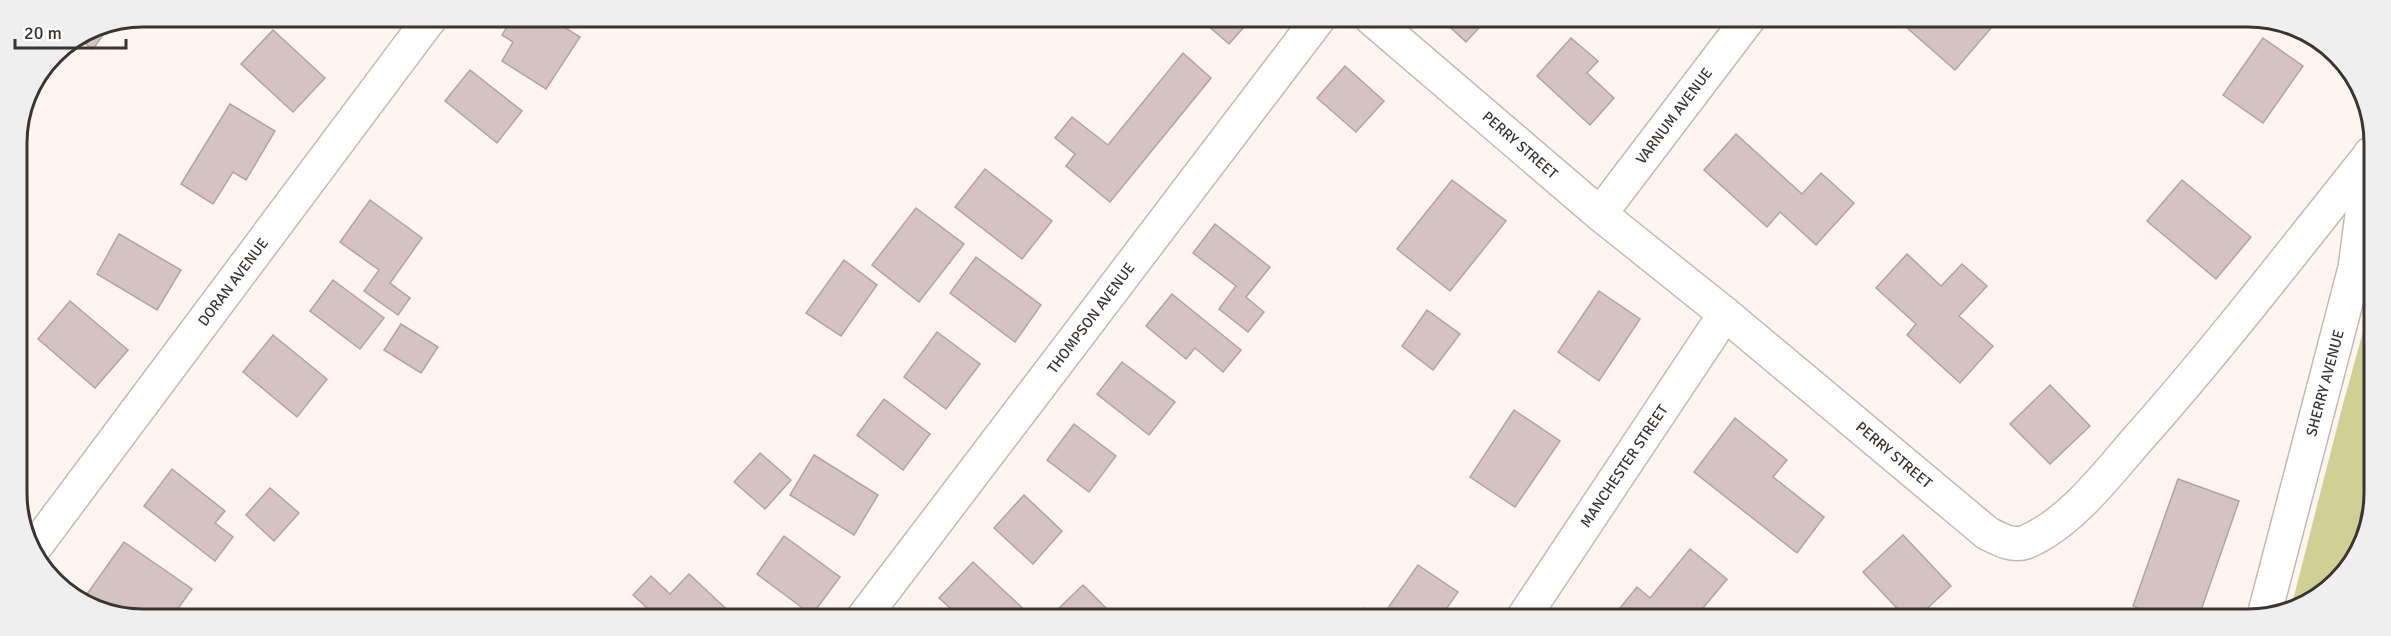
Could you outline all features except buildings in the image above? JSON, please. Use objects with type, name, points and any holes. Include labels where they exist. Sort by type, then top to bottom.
[{"type":"street","name":"DORAN AVENUE","points":[[38,543],[424,27]]},
{"type":"street","name":"THOMPSON AVENUE","points":[[870,609],[1312,27]]},
{"type":"street","name":"PERRY STREET","points":[[1382,27],[1600,214],[1725,314],[1987,533],[2008,543],[2023,543],[2049,530],[2094,489],[2177,395],[2364,160]]},
{"type":"street","name":"VARNUM AVENUE","points":[[1600,214],[1742,27]]},
{"type":"street","name":"SHERRY AVENUE","points":[[2266,608],[2355,268],[2364,202]]},
{"type":"street","name":"MANCHESTER STREET","points":[[1529,609],[1725,314]]},
{"type":"green space","points":[[2364,328],[2364,493],[2360,523],[2348,551],[2335,569],[2312,589],[2293,600]]}]
